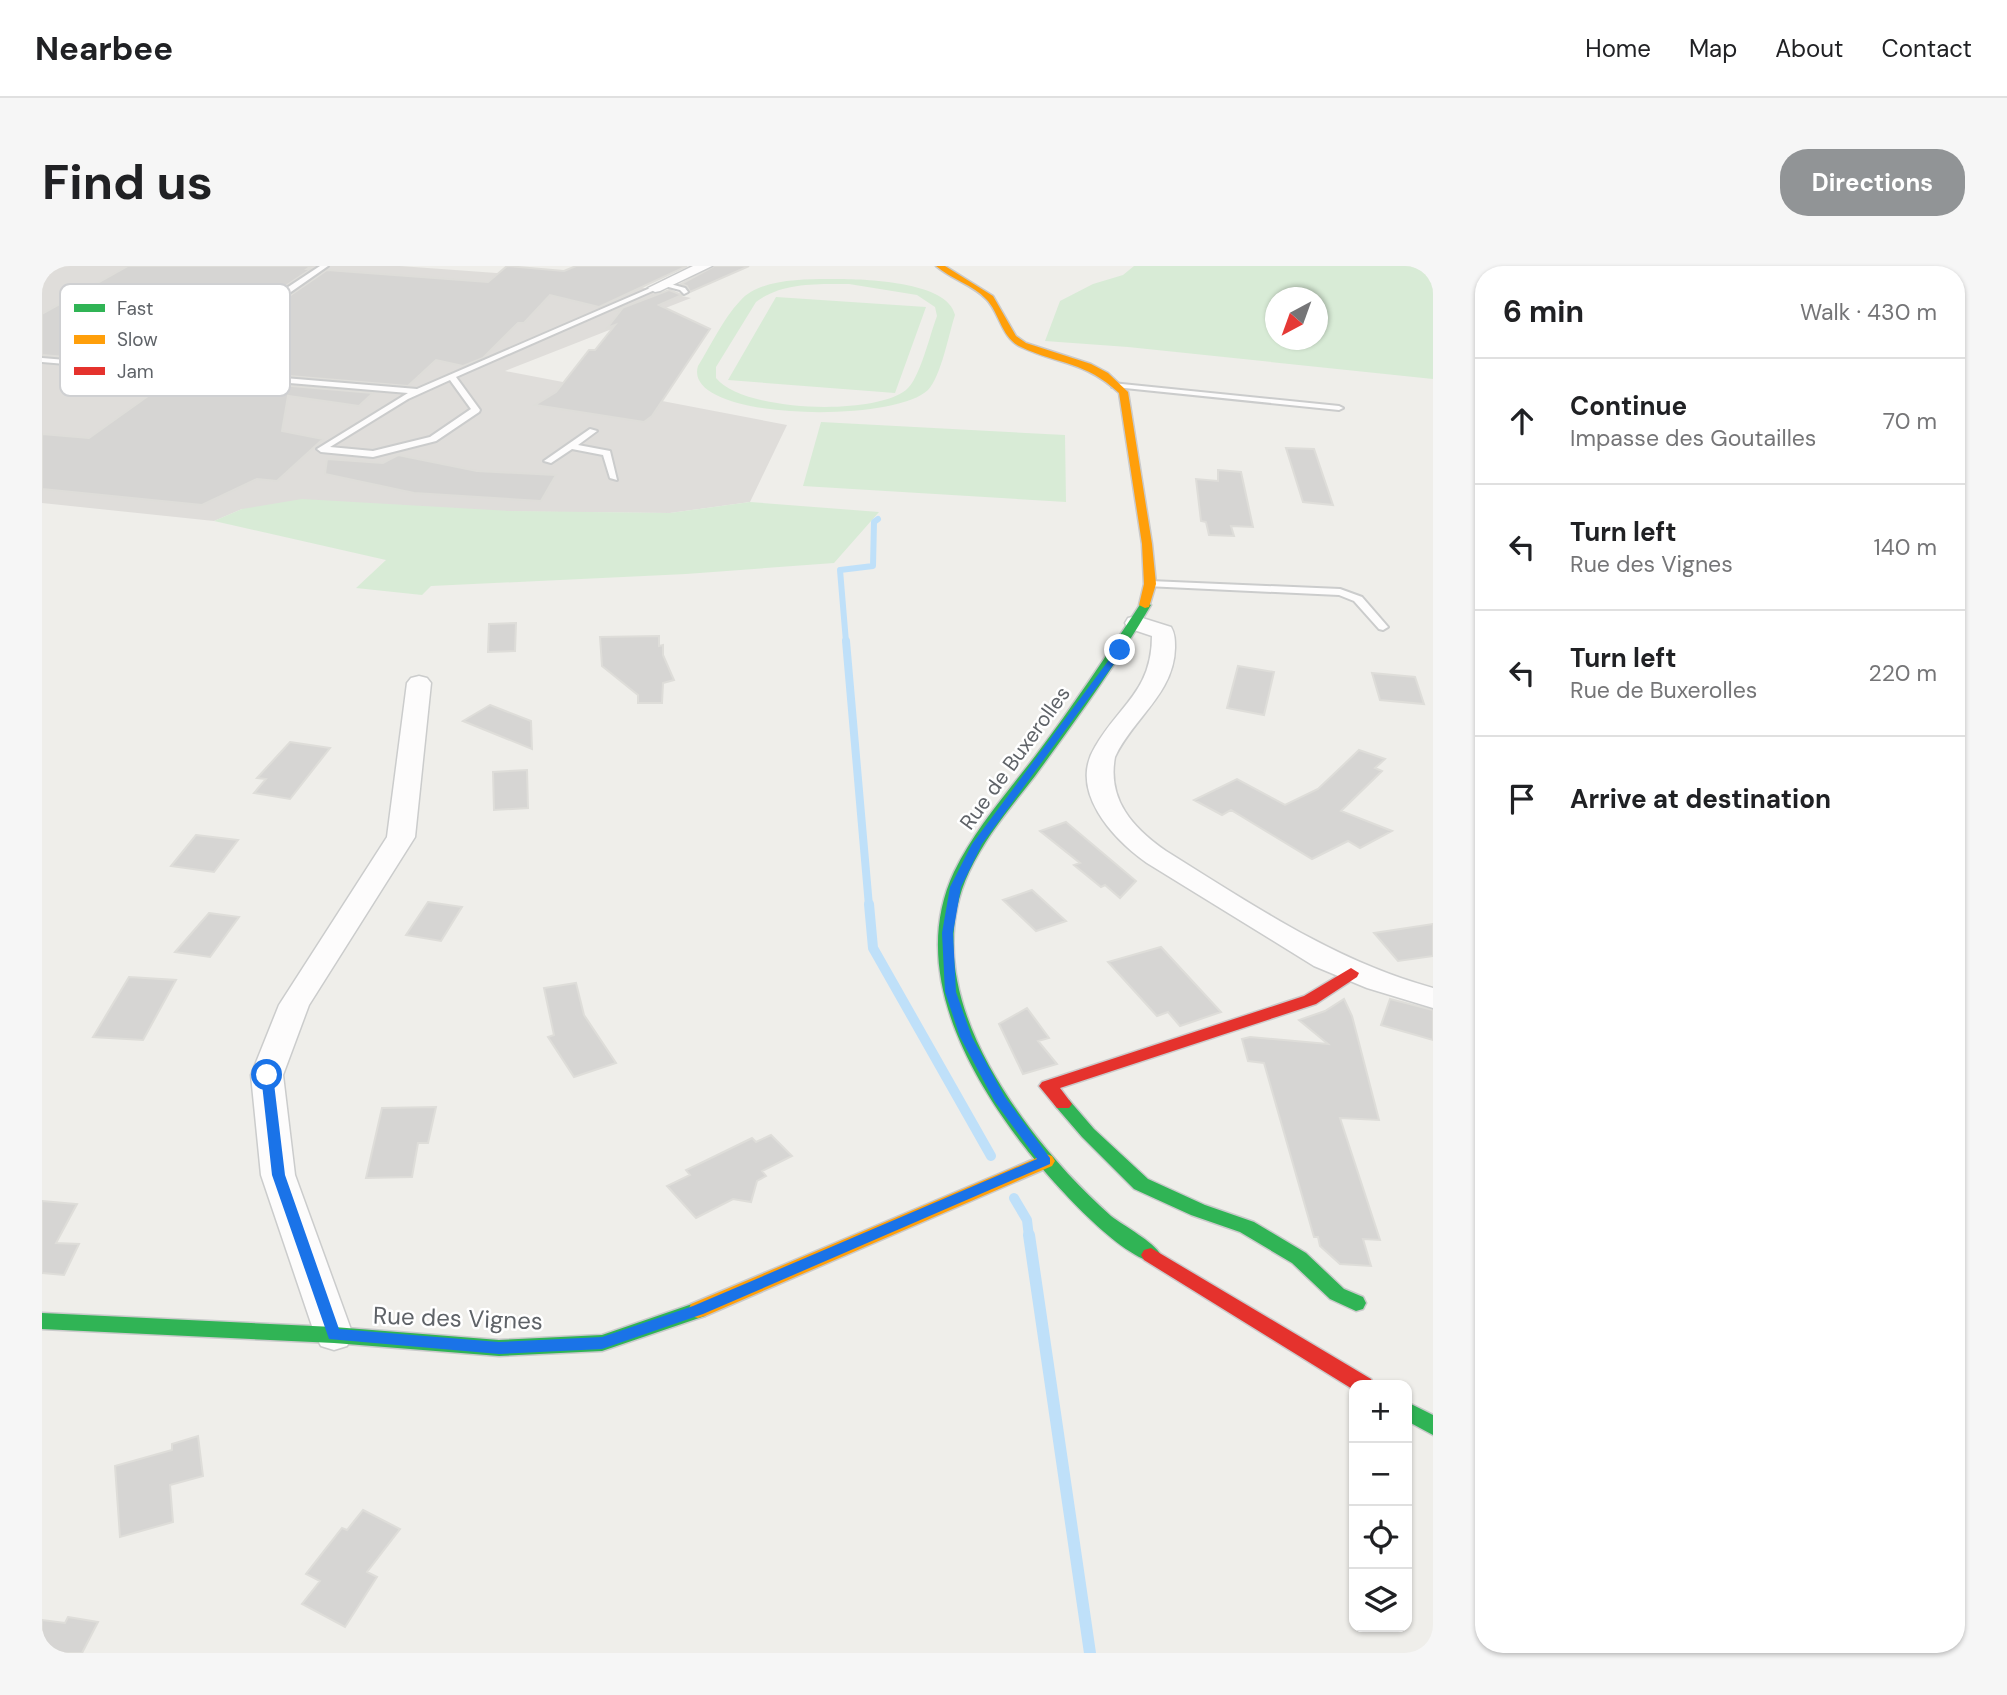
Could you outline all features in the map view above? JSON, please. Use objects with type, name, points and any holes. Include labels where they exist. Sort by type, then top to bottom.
[{"type":"street","points":[[659,286],[705,266]]},
{"type":"street","points":[[940,266],[990,298],[1013,338],[1023,345],[1088,366],[1105,375],[1115,385]]},
{"type":"street","name":"Rue de Buxerolles","points":[[1115,385],[1123,392],[1147,544],[1150,584],[1146,603],[1120,650],[977,844],[955,887],[947,933],[950,992],[966,1037],[1000,1099],[1045,1161],[1087,1204],[1146,1252],[1241,1310],[1367,1380]]},
{"type":"street","points":[[1136,622],[1163,632],[1165,653],[1156,685],[1105,751],[1099,776],[1107,803],[1124,830],[1166,862],[1351,973],[1433,998]]},
{"type":"street","points":[[334,1335],[278,1175],[267,1075],[294,1005],[401,837],[419,683]]},
{"type":"street","points":[[1351,973],[1310,1000],[1048,1086],[1088,1133],[1141,1184],[1198,1210],[1247,1227],[1299,1258],[1337,1294],[1356,1303]]},
{"type":"street","name":"Rue des Vignes","points":[[42,1321],[334,1335],[499,1348],[602,1343],[698,1310],[1045,1161]]},
{"type":"street","points":[[1412,1396],[1433,1407]]},
{"type":"street","points":[[1412,1414],[1433,1426]]},
{"type":"lane","points":[[290,289],[326,266]]},
{"type":"lane","points":[[451,376],[476,410],[433,439],[373,454],[321,449],[418,391],[451,376],[659,286],[683,289],[684,292]]},
{"type":"lane","points":[[42,360],[60,361]]},
{"type":"lane","points":[[290,380],[418,391]]},
{"type":"lane","points":[[1115,385],[1339,408]]},
{"type":"lane","points":[[548,461],[593,431]]},
{"type":"lane","points":[[570,446],[607,453],[614,478]]},
{"type":"lane","points":[[1150,584],[1340,592],[1358,599],[1383,627]]},
{"type":"shaded area","points":[[42,266],[400,266],[617,282],[691,298],[505,371],[787,425],[750,502],[670,513],[242,509],[214,521],[42,503]]},
{"type":"green space","points":[[1134,266],[1433,266],[1433,379],[1128,347],[1045,341],[1060,301],[1093,284],[1123,275]]},
{"type":"green space","points":[[824,279],[903,284],[937,295],[949,304],[955,315],[941,365],[928,390],[907,401],[875,408],[835,412],[793,411],[754,407],[722,398],[702,384],[698,366],[728,316],[749,293],[785,281]],"holes":[[[825,284],[849,284],[917,295],[935,307],[937,316],[916,376],[906,390],[889,398],[838,407],[779,404],[752,398],[731,389],[716,378],[716,367],[756,302],[766,295],[789,288]]]},
{"type":"green space","points":[[776,297],[926,307],[895,393],[728,380]]},
{"type":"green space","points":[[821,422],[1065,435],[1066,502],[803,486]]},
{"type":"green space","points":[[302,499],[510,511],[670,513],[750,502],[879,512],[834,563],[686,574],[431,586],[422,595],[356,588],[386,560],[214,521],[242,509]]},
{"type":"building","points":[[128,266],[311,266],[307,269],[311,269],[288,284],[96,284]]},
{"type":"building","points":[[507,266],[564,271],[576,266],[687,266],[599,307],[550,295],[524,323],[518,323],[483,358],[463,366],[436,360],[408,386],[290,376],[290,295],[327,270],[488,282]]},
{"type":"building","points":[[714,266],[749,266],[690,292],[687,286],[681,284]]},
{"type":"building","points":[[669,290],[682,295],[659,305],[710,329],[652,416],[644,422],[535,405],[556,392],[589,350],[595,350],[615,325],[607,328],[621,310],[614,311]]},
{"type":"building","points":[[60,304],[60,357],[42,355],[42,314]]},
{"type":"building","points":[[290,386],[373,393],[359,406],[288,396]]},
{"type":"building","points":[[148,396],[288,396],[282,431],[323,439],[277,481],[257,479],[202,505],[42,489],[42,434],[89,438]]},
{"type":"building","points":[[1286,448],[1314,449],[1333,505],[1303,502]]},
{"type":"building","points":[[398,455],[477,471],[556,475],[541,501],[414,493],[325,474],[327,459],[383,463]]},
{"type":"building","points":[[1218,470],[1241,472],[1253,527],[1231,526],[1234,536],[1209,535],[1206,522],[1201,521],[1196,479],[1218,481]]},
{"type":"building","points":[[516,623],[515,651],[488,652],[489,624]]},
{"type":"building","points":[[659,636],[659,646],[663,645],[663,655],[674,680],[663,683],[662,703],[638,703],[638,695],[602,666],[600,637]]},
{"type":"building","points":[[1238,666],[1274,672],[1264,715],[1227,708]]},
{"type":"building","points":[[1372,673],[1415,677],[1424,704],[1380,700]]},
{"type":"building","points":[[490,705],[531,721],[532,749],[463,721]]},
{"type":"building","points":[[290,742],[330,748],[290,799],[254,793],[266,779],[257,778]]},
{"type":"building","points":[[1359,750],[1385,759],[1375,768],[1382,771],[1341,811],[1392,831],[1360,848],[1348,841],[1312,859],[1231,810],[1222,815],[1194,800],[1237,779],[1285,805],[1318,789]]},
{"type":"building","points":[[527,770],[528,808],[494,810],[493,772]]},
{"type":"building","points":[[1066,822],[1136,881],[1120,898],[1105,885],[1101,887],[1074,865],[1080,863],[1040,831]]},
{"type":"building","points":[[196,835],[238,840],[214,872],[171,866]]},
{"type":"building","points":[[1032,890],[1066,921],[1036,931],[1003,900]]},
{"type":"building","points":[[428,902],[462,907],[441,941],[406,935]]},
{"type":"building","points":[[209,913],[239,917],[210,957],[175,952]]},
{"type":"building","points":[[1433,924],[1433,956],[1398,961],[1374,933]]},
{"type":"building","points":[[1161,947],[1221,1012],[1180,1026],[1168,1012],[1157,1016],[1108,962]]},
{"type":"building","points":[[129,977],[176,980],[143,1040],[93,1037]]},
{"type":"building","points":[[576,983],[584,1015],[616,1063],[574,1077],[548,1037],[554,1035],[544,988]]},
{"type":"building","points":[[1344,999],[1352,1016],[1379,1120],[1340,1118],[1380,1240],[1363,1239],[1371,1266],[1340,1264],[1320,1246],[1318,1237],[1314,1237],[1264,1063],[1248,1061],[1242,1039],[1250,1037],[1328,1044],[1299,1020],[1325,1011]]},
{"type":"building","points":[[1390,999],[1433,1010],[1433,1040],[1381,1025]]},
{"type":"building","points":[[1027,1008],[1049,1038],[1038,1041],[1057,1064],[1023,1074],[999,1024]]},
{"type":"building","points":[[436,1107],[428,1143],[418,1143],[412,1177],[366,1178],[382,1108]]},
{"type":"building","points":[[771,1135],[792,1156],[762,1171],[766,1176],[757,1181],[751,1202],[733,1199],[696,1218],[667,1186],[690,1175],[686,1170],[752,1138],[756,1142]]},
{"type":"building","points":[[42,1201],[77,1204],[56,1243],[79,1244],[64,1275],[42,1273]]},
{"type":"building","points":[[198,1436],[203,1476],[170,1485],[173,1522],[120,1537],[115,1466],[172,1450],[172,1444]]},
{"type":"building","points":[[363,1510],[400,1529],[367,1572],[377,1577],[345,1627],[302,1604],[320,1581],[306,1574],[342,1528],[347,1530]]},
{"type":"building","points":[[68,1617],[98,1622],[82,1653],[42,1653],[42,1620],[65,1623]]},
{"type":"waterway","points":[[846,642],[840,570],[873,566],[874,522],[878,519]]},
{"type":"waterway","points":[[846,641],[869,906]]},
{"type":"waterway","points":[[869,904],[873,948],[991,1156]]},
{"type":"waterway","points":[[1014,1198],[1027,1220],[1029,1237]]},
{"type":"waterway","points":[[1029,1235],[1090,1653]]},
{"type":"traffic: fast","points":[[1145,605],[1102,674],[994,819],[969,858],[956,885],[949,910],[947,964],[950,990],[961,1026],[1021,1130],[1083,1200],[1105,1221],[1151,1255]]},
{"type":"traffic: fast","points":[[1063,1104],[1088,1133],[1141,1184],[1198,1210],[1247,1227],[1299,1258],[1337,1294],[1356,1303]]},
{"type":"traffic: fast","points":[[42,1321],[334,1335],[499,1348],[602,1343],[698,1310]]},
{"type":"traffic: fast","points":[[1412,1414],[1433,1426]]},
{"type":"traffic: slow","points":[[940,266],[990,298],[1013,338],[1023,345],[1088,366],[1105,375],[1123,392],[1147,544],[1150,584],[1145,605]]},
{"type":"traffic: slow","points":[[698,1310],[1046,1161]]},
{"type":"traffic: jam","points":[[1063,1104],[1048,1086],[1310,1000],[1351,973]]},
{"type":"traffic: jam","points":[[1151,1255],[1356,1380]]},
{"type":"route","points":[[267,1075],[278,1175],[334,1335],[499,1348],[602,1343],[698,1310],[1045,1161],[1000,1099],[966,1037],[950,992],[947,933],[955,887],[977,844],[1120,650]]}]
